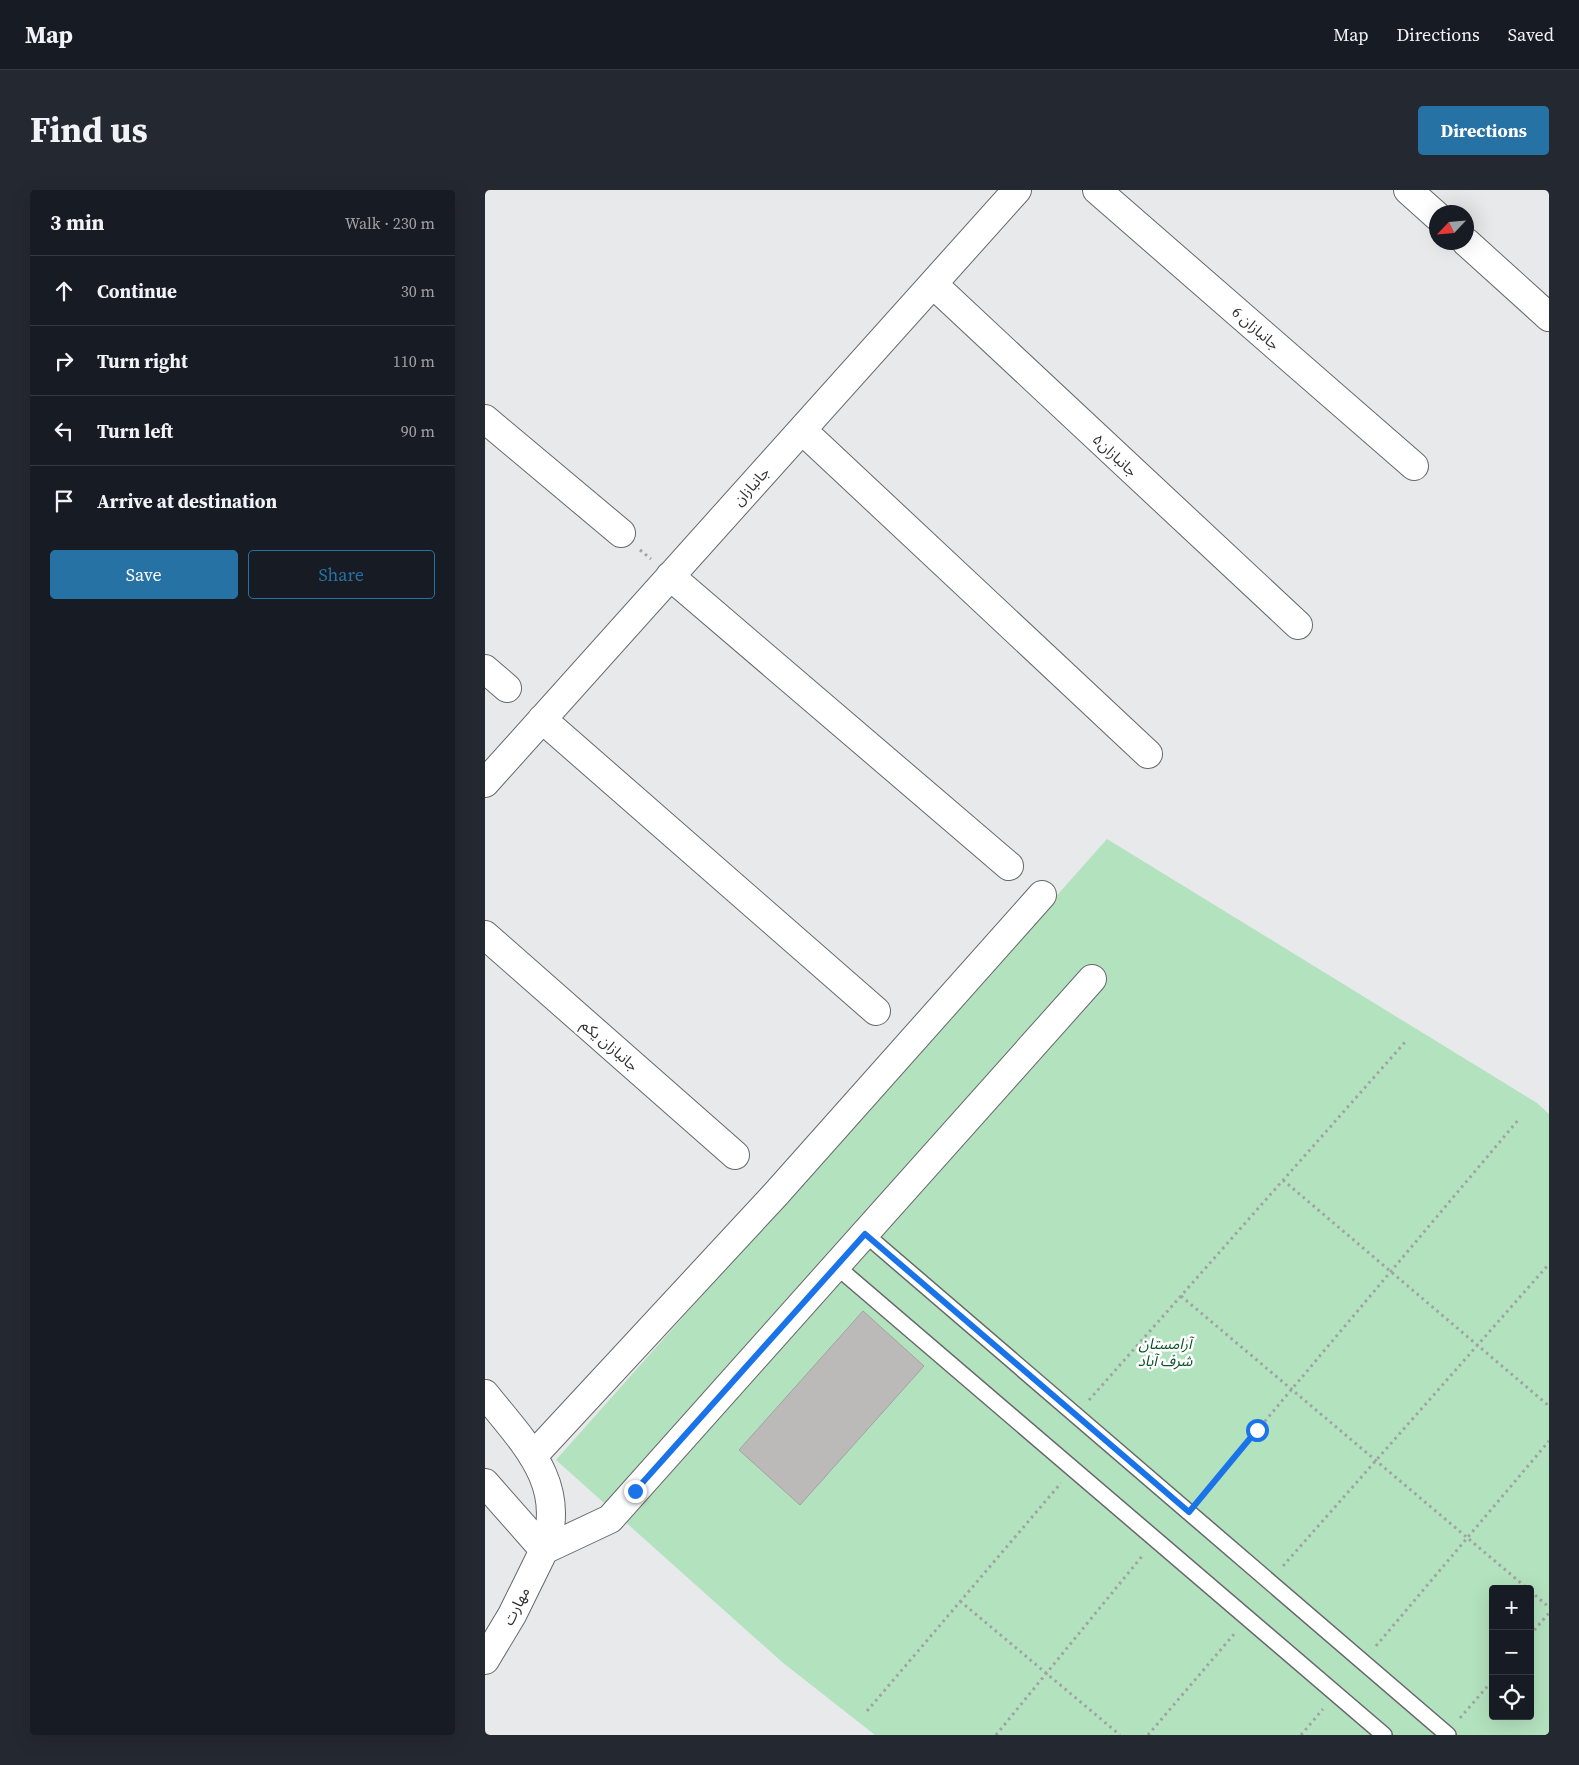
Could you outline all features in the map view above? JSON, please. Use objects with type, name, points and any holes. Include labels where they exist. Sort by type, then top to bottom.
[{"type":"street","name":"جانبازان","points":[[485,783],[1017,190]]},
{"type":"street","name":"جانبازان 6","points":[[1097,190],[1414,466]]},
{"type":"street","points":[[1408,190],[1429,209]]},
{"type":"street","points":[[1474,249],[1549,317]]},
{"type":"street","name":"جانبازان۵","points":[[933,284],[1298,625]]},
{"type":"street","points":[[485,419],[621,533]]},
{"type":"street","points":[[802,430],[1148,754]]},
{"type":"street","points":[[670,576],[1009,866]]},
{"type":"street","points":[[485,669],[507,688]]},
{"type":"street","points":[[542,719],[876,1011]]},
{"type":"street","points":[[533,1456],[775,1195],[1043,895]]},
{"type":"street","name":"جانبازان یکم","points":[[485,935],[735,1155]]},
{"type":"street","points":[[485,1483],[544,1550],[609,1520],[1092,979]]},
{"type":"street","name":"مهارت","points":[[485,1394],[533,1456],[549,1488],[551,1530],[544,1550],[512,1616],[485,1660]]},
{"type":"lane","points":[[865,1234],[1448,1735]]},
{"type":"lane","points":[[836,1266],[1384,1735]]},
{"type":"path","points":[[621,533],[670,576]]},
{"type":"path","points":[[1076,1415],[1406,1041]]},
{"type":"path","points":[[1189,1512],[1519,1118]]},
{"type":"path","points":[[1283,1180],[1549,1406]]},
{"type":"path","points":[[1270,1582],[1549,1264]]},
{"type":"path","points":[[1181,1296],[1523,1585]]},
{"type":"path","points":[[1363,1662],[1549,1441]]},
{"type":"path","points":[[867,1711],[1073,1468]]},
{"type":"path","points":[[996,1735],[1156,1540]]},
{"type":"path","points":[[1534,1594],[1549,1607]]},
{"type":"path","points":[[961,1601],[1120,1735]]},
{"type":"path","points":[[1534,1630],[1549,1613]]},
{"type":"path","points":[[1148,1735],[1248,1618]]},
{"type":"path","points":[[1448,1735],[1489,1685]]},
{"type":"path","points":[[1301,1735],[1336,1694]]},
{"type":"green space","name":"آرامستان شرف آباد","points":[[1107,839],[1537,1103],[1549,1114],[1549,1735],[875,1735],[782,1662],[556,1460]]},
{"type":"building","points":[[863,1311],[924,1366],[800,1505],[739,1450]]},
{"type":"route","points":[[635,1491],[865,1234],[1189,1512],[1257,1430]]}]
